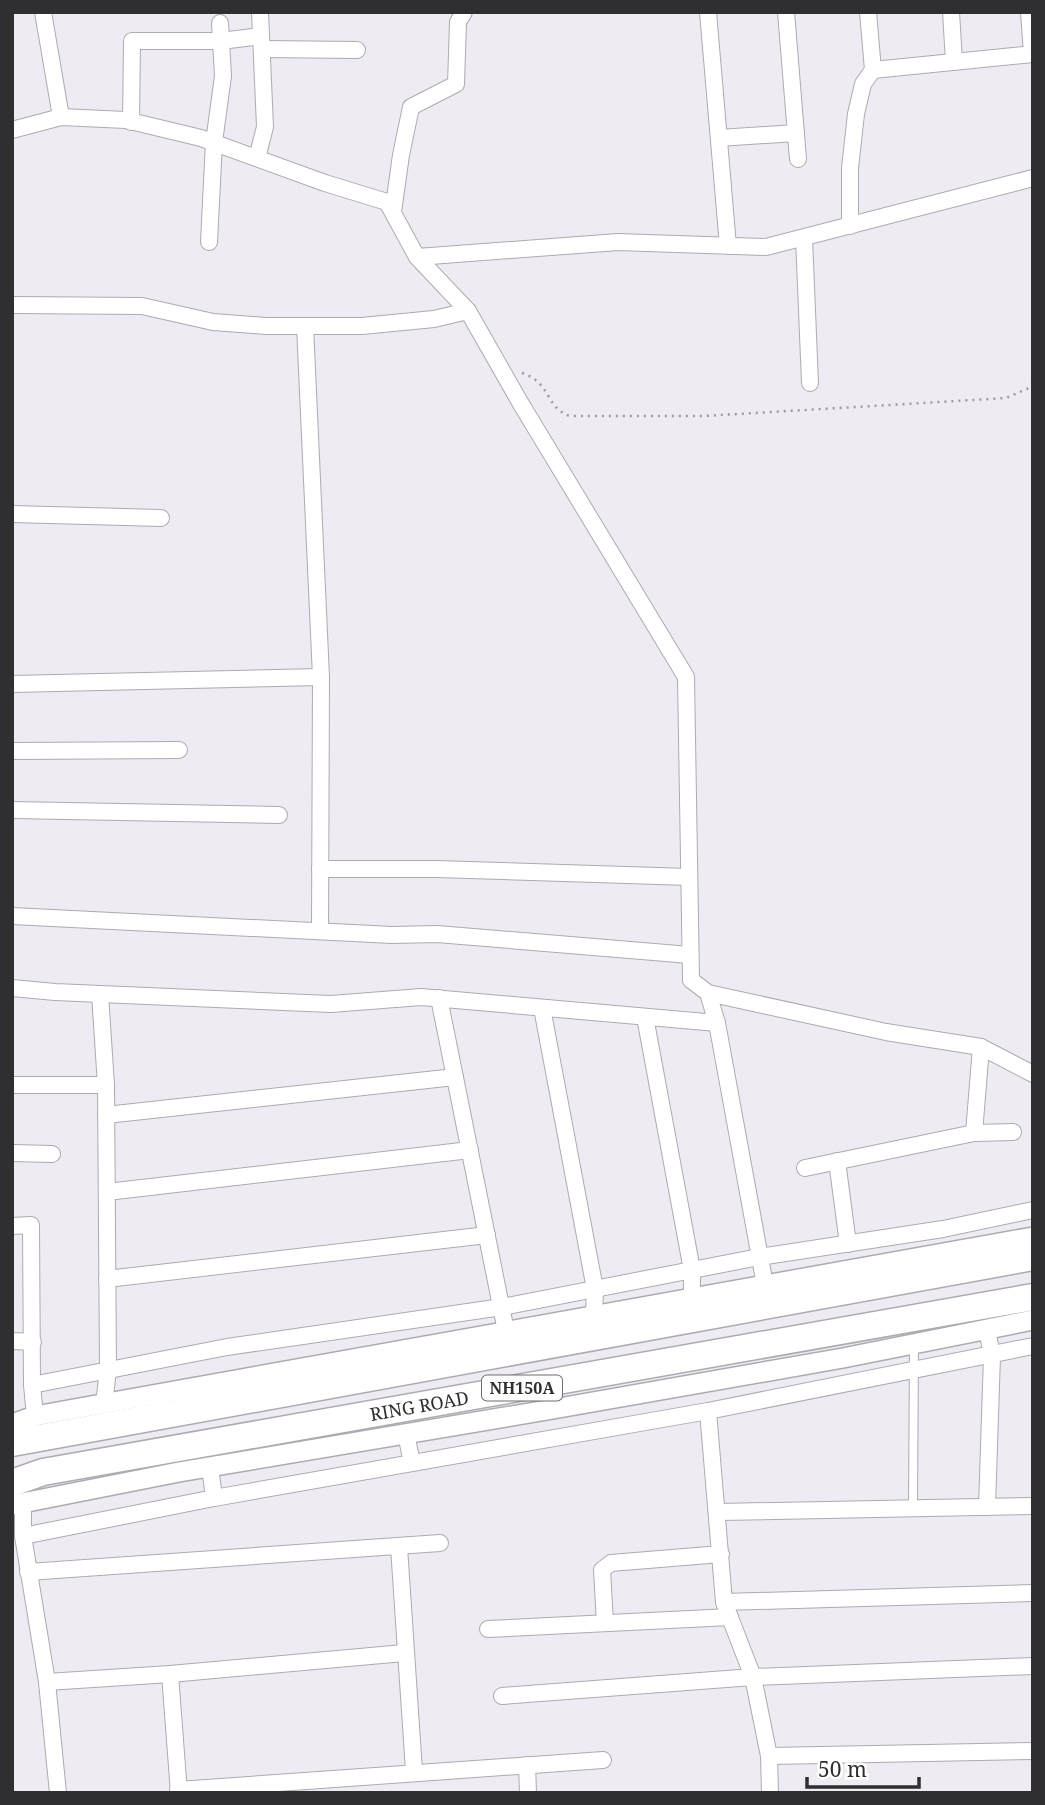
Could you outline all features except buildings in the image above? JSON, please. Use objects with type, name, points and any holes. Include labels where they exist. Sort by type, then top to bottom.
[{"type":"highway","name":"RING ROAD","points":[[12,1443],[1033,1257]]},
{"type":"highway","name":"RING ROAD","points":[[16,1497],[43,1472],[1033,1297]]},
{"type":"street","points":[[43,12],[61,117]]},
{"type":"street","points":[[257,158],[265,127],[260,12]]},
{"type":"street","points":[[393,212],[411,107],[456,84],[458,22],[464,12]]},
{"type":"street","points":[[708,12],[728,246]]},
{"type":"street","points":[[786,12],[798,159]]},
{"type":"street","points":[[850,226],[850,167],[856,114],[863,84],[873,70],[868,12]]},
{"type":"street","points":[[951,12],[954,62]]},
{"type":"street","points":[[873,70],[1032,54],[1029,12]]},
{"type":"street","points":[[209,242],[214,142],[223,76],[220,23]]},
{"type":"street","points":[[131,122],[132,41],[261,42],[357,50]]},
{"type":"street","points":[[12,130],[61,117],[131,122],[214,142],[325,183],[387,202],[416,257],[468,311],[686,677],[691,980],[708,993],[886,1032],[981,1047],[1033,1074]]},
{"type":"street","points":[[719,138],[796,133]]},
{"type":"street","points":[[416,257],[618,242],[766,247],[1033,178]]},
{"type":"street","points":[[804,238],[810,383]]},
{"type":"street","points":[[12,305],[142,306],[213,322],[266,326],[362,326],[434,318],[468,311]]},
{"type":"street","points":[[305,326],[321,677],[320,931]]},
{"type":"street","points":[[12,513],[161,518]]},
{"type":"street","points":[[12,684],[321,677]]},
{"type":"street","points":[[12,751],[180,750]]},
{"type":"street","points":[[12,810],[279,815]]},
{"type":"street","points":[[320,869],[436,869],[689,877]]},
{"type":"street","points":[[12,916],[392,935],[437,934],[690,955]]},
{"type":"street","points":[[12,988],[331,1004],[421,997],[717,1023]]},
{"type":"street","points":[[708,993],[717,1023],[765,1284]]},
{"type":"street","points":[[100,994],[106,1085],[108,1370],[104,1404]]},
{"type":"street","points":[[439,998],[506,1331]]},
{"type":"street","points":[[717,1023],[735,999]]},
{"type":"street","points":[[542,1007],[595,1289],[594,1315]]},
{"type":"street","points":[[645,1017],[692,1270],[692,1298]]},
{"type":"street","points":[[974,1133],[981,1047]]},
{"type":"street","points":[[106,1115],[454,1077]]},
{"type":"street","points":[[12,1085],[106,1085]]},
{"type":"street","points":[[805,1168],[974,1133],[1013,1132]]},
{"type":"street","points":[[107,1192],[470,1150]]},
{"type":"street","points":[[12,1153],[52,1154]]},
{"type":"street","points":[[837,1161],[848,1244]]},
{"type":"street","points":[[32,1385],[228,1347],[502,1307],[759,1257],[943,1229],[1033,1210]]},
{"type":"street","points":[[12,1226],[31,1225],[32,1385],[35,1416]]},
{"type":"street","points":[[107,1279],[487,1235]]},
{"type":"street","points":[[12,1424],[35,1416],[1033,1237]]},
{"type":"street","points":[[58,1793],[47,1682],[16,1497],[513,1416],[1033,1320]]},
{"type":"street","points":[[987,1329],[992,1356],[987,1507]]},
{"type":"street","points":[[12,1341],[33,1342]]},
{"type":"street","points":[[23,1536],[215,1498],[708,1411],[1033,1346]]},
{"type":"street","points":[[708,1411],[727,1610],[753,1677],[769,1756],[770,1793]]},
{"type":"street","points":[[513,1416],[519,1444]]},
{"type":"street","points":[[406,1434],[412,1463]]},
{"type":"street","points":[[210,1467],[215,1498]]},
{"type":"street","points":[[718,1512],[1033,1506]]},
{"type":"street","points":[[28,1572],[440,1543]]},
{"type":"street","points":[[399,1547],[414,1772]]},
{"type":"street","points":[[605,1623],[602,1570],[611,1563],[721,1554]]},
{"type":"street","points":[[488,1629],[605,1623],[727,1610],[1033,1593]]},
{"type":"street","points":[[47,1682],[404,1653]]},
{"type":"street","points":[[502,1696],[753,1677],[1033,1666]]},
{"type":"street","points":[[170,1674],[179,1791],[603,1759]]},
{"type":"street","points":[[769,1756],[1033,1751]]},
{"type":"street","points":[[527,1765],[528,1793]]},
{"type":"lane","points":[[913,1508],[914,1344]]},
{"type":"path","points":[[505,375],[524,373],[541,382],[561,413],[570,415],[705,416],[1006,398],[1027,389],[1033,383]]}]
